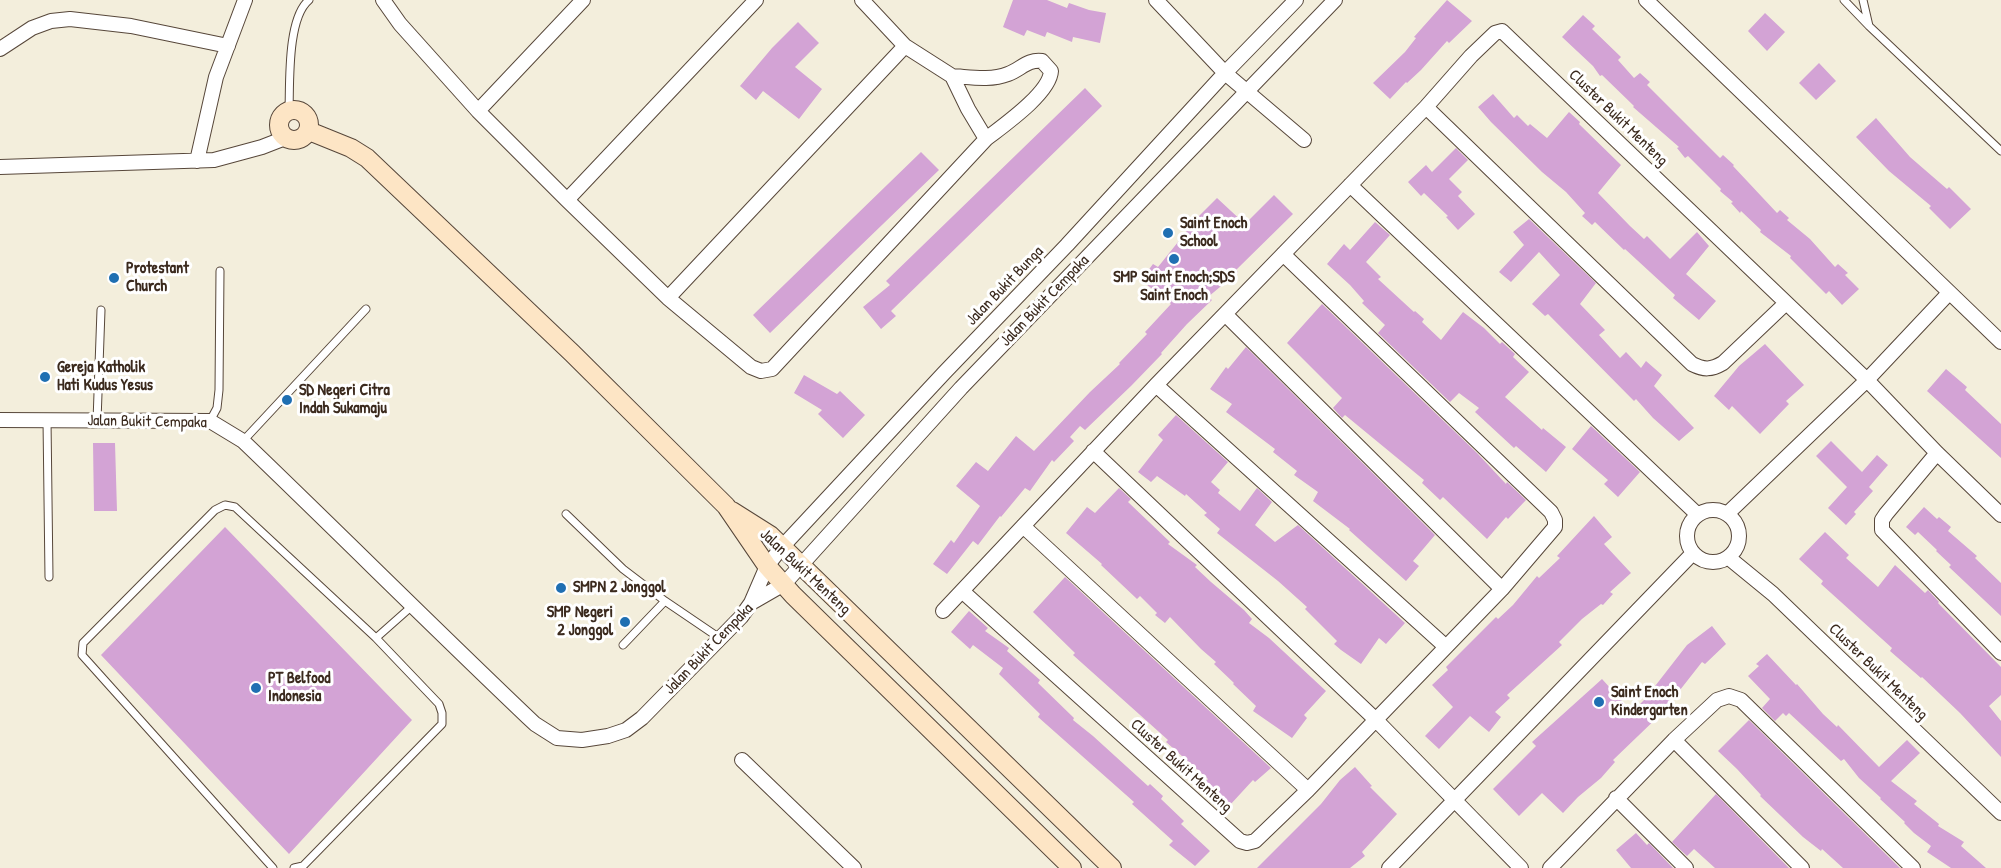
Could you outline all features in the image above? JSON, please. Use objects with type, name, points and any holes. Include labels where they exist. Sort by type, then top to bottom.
[{"type":"street","points":[[197,161],[216,77],[245,0]]},
{"type":"street","points":[[383,0],[400,24],[478,111],[567,200],[668,298],[751,367],[761,371],[772,369],[986,139],[1017,114],[1047,85],[1051,71],[1042,61],[1036,60],[1026,63],[1009,74],[988,79],[952,76],[905,46],[862,0]]},
{"type":"street","points":[[478,111],[583,0]]},
{"type":"street","points":[[567,200],[756,0]]},
{"type":"street","points":[[1156,0],[1225,74],[1304,141]]},
{"type":"street","name":"Jalan Bukit Bunga","points":[[751,603],[767,567],[782,547],[1296,0]]},
{"type":"street","name":"Jalan Bukit Cempaka","points":[[0,420],[210,422],[243,441],[373,565],[411,607],[535,724],[557,738],[582,740],[608,736],[626,730],[642,718],[721,639],[751,603],[784,584],[961,388],[1335,0]]},
{"type":"street","points":[[1646,0],[2001,342]]},
{"type":"street","points":[[0,50],[32,28],[51,21],[70,19],[131,27],[228,46]]},
{"type":"street","name":"Cluster Bukit Menteng","points":[[943,611],[1156,385],[1425,107],[1471,56],[1495,33],[1502,31],[1867,380],[2001,515]]},
{"type":"street","points":[[668,298],[905,46]]},
{"type":"street","points":[[952,76],[968,110],[986,139]]},
{"type":"street","points":[[1425,107],[1692,364],[1701,369],[1716,367],[1723,363],[1785,304]]},
{"type":"street","points":[[289,111],[304,113],[309,121],[309,131],[302,139],[292,141],[283,136],[279,122],[281,117],[289,111]]},
{"type":"street","points":[[309,131],[351,148],[367,158],[572,353],[726,506]]},
{"type":"street","points":[[0,167],[218,160],[280,140],[283,136]]},
{"type":"street","points":[[1350,185],[1698,515]]},
{"type":"street","points":[[1067,245],[1084,260]]},
{"type":"street","name":"Cluster Bukit Menteng","points":[[962,591],[1240,841],[1247,843],[1255,841],[1308,790],[1502,589],[1555,527],[1555,520],[1551,512],[1283,254]]},
{"type":"street","points":[[1727,514],[1867,380],[1949,293]]},
{"type":"street","points":[[1225,314],[1502,589]]},
{"type":"street","points":[[944,373],[961,388]]},
{"type":"street","points":[[1156,385],[1445,646]]},
{"type":"street","points":[[1093,451],[1375,719],[1521,868]]},
{"type":"street","points":[[1937,453],[1886,514],[1882,520],[1882,530],[2001,653]]},
{"type":"street","name":"Jalan Bukit Menteng","points":[[726,506],[770,535],[1112,868]]},
{"type":"street","name":"Jalan Bukit Menteng","points":[[726,506],[767,567],[1072,868]]},
{"type":"street","points":[[1707,511],[1717,511],[1727,514],[1734,521],[1739,541],[1729,558],[1709,563],[1693,553],[1688,543],[1687,532],[1698,515],[1707,511]]},
{"type":"street","points":[[1023,526],[1308,790]]},
{"type":"street","points":[[1389,868],[1693,553]]},
{"type":"street","name":"Cluster Bukit Menteng","points":[[1729,558],[1773,594],[2001,813]]},
{"type":"street","points":[[1550,868],[1674,740],[1717,700],[1729,696],[1741,700],[1913,868]]},
{"type":"street","points":[[1674,740],[1802,868]]},
{"type":"street","points":[[742,760],[854,868]]},
{"type":"street","points":[[1616,798],[1686,868]]},
{"type":"lane","points":[[289,111],[292,37],[304,4],[309,0]]},
{"type":"lane","points":[[1844,0],[2001,151]]},
{"type":"lane","points":[[1863,0],[1869,26]]},
{"type":"lane","points":[[210,422],[216,408],[219,390],[220,271]]},
{"type":"lane","points":[[243,441],[366,309]]},
{"type":"lane","points":[[97,420],[100,310]]},
{"type":"lane","points":[[47,420],[49,577]]},
{"type":"lane","points":[[273,868],[82,655],[83,643],[215,510],[225,505],[235,507],[376,638],[439,704],[442,713],[441,724],[303,866],[294,868]]},
{"type":"lane","points":[[566,514],[622,569],[721,639]]},
{"type":"lane","points":[[623,645],[665,601]]},
{"type":"lane","points":[[376,638],[411,607]]},
{"type":"building","points":[[1013,0],[1047,0],[1067,8],[1069,3],[1106,13],[1100,43],[1073,37],[1072,42],[1047,32],[1045,37],[1027,30],[1024,36],[1003,27]]},
{"type":"building","points":[[1447,0],[1472,21],[1449,43],[1447,41],[1390,99],[1373,83],[1405,52],[1416,38],[1414,37]]},
{"type":"building","points":[[1765,13],[1785,32],[1767,51],[1748,31]]},
{"type":"building","points":[[1583,15],[1595,26],[1592,29],[1621,57],[1618,60],[1634,78],[1640,73],[1650,82],[1647,85],[1720,158],[1723,155],[1734,165],[1777,213],[1780,210],[1789,218],[1787,220],[1810,239],[1835,267],[1838,264],[1848,273],[1845,275],[1859,289],[1842,305],[1829,291],[1826,294],[1790,258],[1791,256],[1760,232],[1761,230],[1741,211],[1740,213],[1731,203],[1733,202],[1688,156],[1685,158],[1677,148],[1679,147],[1633,107],[1602,75],[1600,76],[1593,66],[1562,37]]},
{"type":"building","points":[[798,22],[819,43],[795,67],[822,89],[799,119],[763,91],[756,100],[740,86],[772,48]]},
{"type":"building","points":[[1819,63],[1836,81],[1816,100],[1799,83]]},
{"type":"building","points":[[1085,88],[1102,106],[891,311],[896,316],[881,329],[863,307],[890,285],[886,281]]},
{"type":"building","points":[[1493,94],[1514,118],[1517,115],[1528,126],[1530,124],[1547,138],[1569,112],[1580,122],[1579,124],[1621,165],[1598,193],[1644,239],[1647,236],[1670,259],[1697,232],[1709,246],[1686,274],[1716,301],[1699,320],[1673,298],[1675,295],[1595,222],[1592,225],[1582,216],[1585,213],[1566,192],[1491,122],[1478,107]]},
{"type":"building","points":[[1876,118],[1910,157],[1947,189],[1949,187],[1971,209],[1950,229],[1929,208],[1931,206],[1889,171],[1856,137]]},
{"type":"building","points":[[1456,148],[1468,160],[1449,179],[1462,192],[1458,196],[1475,214],[1458,230],[1446,217],[1448,216],[1424,193],[1421,196],[1408,182],[1426,165],[1432,172]]},
{"type":"building","points":[[921,152],[939,170],[770,333],[753,315]]},
{"type":"building","points":[[1274,195],[1293,214],[1236,270],[1238,272],[1208,297],[1212,300],[1131,386],[1085,430],[1080,426],[1070,437],[1074,441],[1054,462],[1052,460],[1030,491],[1025,488],[978,545],[973,541],[947,574],[933,564],[951,540],[954,543],[980,506],[956,486],[976,462],[988,471],[1016,436],[1034,451],[1120,364],[1171,304],[1141,280],[1153,264],[1158,267],[1198,217],[1217,198],[1245,224]]},
{"type":"building","points":[[1529,219],[1596,283],[1580,304],[1605,330],[1599,335],[1620,358],[1626,352],[1641,368],[1646,361],[1662,375],[1654,386],[1694,428],[1679,441],[1636,399],[1634,401],[1548,314],[1545,316],[1532,304],[1560,275],[1539,252],[1511,282],[1499,272],[1524,245],[1513,232]]},
{"type":"building","points":[[1375,222],[1390,235],[1366,262],[1381,277],[1378,279],[1424,319],[1422,322],[1441,340],[1463,312],[1500,344],[1502,342],[1515,354],[1513,357],[1529,372],[1505,397],[1542,430],[1543,428],[1566,447],[1546,472],[1516,446],[1514,448],[1475,412],[1479,408],[1459,393],[1450,402],[1378,333],[1385,325],[1362,303],[1364,301],[1350,285],[1327,264],[1344,244],[1350,250]]},
{"type":"building","points":[[1322,304],[1477,453],[1506,484],[1507,482],[1526,500],[1508,519],[1506,517],[1487,539],[1443,497],[1440,500],[1422,483],[1424,480],[1345,415],[1342,418],[1333,408],[1342,398],[1287,343]]},
{"type":"building","points":[[1765,344],[1804,385],[1786,401],[1789,404],[1760,434],[1732,406],[1729,410],[1714,396],[1739,366]]},
{"type":"building","points":[[1246,347],[1435,535],[1413,561],[1419,566],[1406,581],[1350,529],[1313,501],[1318,492],[1294,475],[1297,471],[1273,452],[1275,449],[1226,412],[1232,404],[1210,389],[1226,367],[1228,369]]},
{"type":"building","points":[[1946,369],[1967,387],[1965,390],[2001,424],[2001,458],[1927,391]]},
{"type":"building","points":[[804,375],[837,394],[840,391],[865,415],[843,438],[818,414],[822,410],[794,393]]},
{"type":"building","points":[[1176,415],[1228,462],[1211,482],[1220,490],[1218,493],[1240,511],[1257,488],[1272,502],[1255,525],[1275,542],[1298,525],[1405,623],[1386,644],[1379,638],[1361,664],[1334,644],[1337,641],[1305,609],[1307,607],[1217,533],[1220,529],[1204,515],[1207,513],[1186,494],[1185,496],[1157,476],[1151,482],[1138,472],[1163,440],[1158,435]]},
{"type":"building","points":[[1591,426],[1640,472],[1618,497],[1604,484],[1608,480],[1572,449]]},
{"type":"building","points":[[1831,441],[1862,472],[1877,455],[1888,465],[1869,487],[1873,491],[1854,512],[1856,514],[1846,525],[1828,508],[1847,487],[1816,456]]},
{"type":"building","points":[[93,443],[115,443],[117,511],[94,511]]},
{"type":"building","points":[[1119,488],[1131,499],[1128,502],[1170,542],[1168,544],[1197,565],[1195,567],[1244,610],[1252,619],[1249,623],[1269,638],[1326,691],[1304,715],[1307,718],[1292,738],[1253,711],[1256,706],[1214,664],[1216,662],[1170,617],[1165,623],[1155,615],[1157,613],[1140,596],[1137,599],[1102,564],[1066,533],[1087,507],[1095,513]]},
{"type":"building","points":[[1924,507],[1937,519],[1939,517],[1951,527],[1948,531],[1977,556],[1975,558],[2001,583],[2001,616],[1949,567],[1951,565],[1918,532],[1915,535],[1906,527]]},
{"type":"building","points":[[1594,516],[1612,537],[1604,544],[1631,573],[1610,592],[1613,594],[1603,605],[1601,604],[1582,619],[1559,642],[1562,645],[1507,695],[1510,698],[1495,712],[1501,717],[1489,732],[1470,716],[1439,749],[1425,736],[1453,707],[1432,685],[1448,670],[1446,667],[1496,617],[1498,619],[1513,605],[1537,576],[1539,578],[1560,558],[1557,556]]},
{"type":"building","name":"PT Belfood Indonesia","points":[[225,527],[412,720],[289,854],[101,655]]},
{"type":"building","points":[[1825,532],[1849,555],[1846,558],[1878,587],[1895,565],[1925,593],[1928,590],[2001,667],[2001,695],[1989,706],[2001,721],[2001,757],[1960,713],[1890,651],[1892,648],[1821,584],[1823,581],[1799,559]]},
{"type":"building","points":[[1065,577],[1271,768],[1255,782],[1253,780],[1230,805],[1204,783],[1208,779],[1073,655],[1075,653],[1033,612]]},
{"type":"building","points":[[969,611],[988,628],[985,631],[1009,648],[1007,651],[1040,680],[1038,683],[1074,718],[1073,720],[1148,786],[1150,784],[1163,796],[1161,799],[1184,821],[1181,824],[1210,851],[1195,866],[1169,845],[1173,841],[1132,804],[1134,802],[1038,717],[1040,714],[999,674],[1003,668],[973,645],[970,649],[951,632]]},
{"type":"building","points":[[1712,626],[1726,644],[1705,664],[1702,662],[1663,712],[1613,760],[1615,762],[1601,778],[1563,813],[1542,793],[1519,816],[1493,789],[1536,746],[1532,742],[1602,679],[1632,712],[1687,645]]},
{"type":"building","points":[[1767,654],[1823,714],[1837,727],[1838,725],[1879,767],[1907,740],[1920,753],[1891,781],[1917,801],[1914,804],[1939,824],[1938,826],[1964,842],[1961,846],[1986,868],[1951,868],[1927,852],[1931,846],[1914,833],[1859,778],[1844,759],[1841,761],[1789,713],[1786,716],[1783,713],[1775,721],[1762,708],[1770,699],[1748,676]]},
{"type":"building","points":[[1749,720],[1900,868],[1843,868],[1822,849],[1821,851],[1803,837],[1760,796],[1718,751]]},
{"type":"building","points":[[1355,767],[1372,786],[1370,787],[1397,814],[1362,852],[1365,856],[1350,868],[1257,868],[1321,804],[1340,780]]},
{"type":"building","points":[[1716,794],[1789,868],[1715,868],[1694,849],[1687,856],[1672,842]]},
{"type":"building","points":[[1636,833],[1673,868],[1631,868],[1616,850]]},
{"type":"place","name":"Saint Enoch School","points":[[1168,233]]},
{"type":"place","name":"SMP Saint Enoch;SDS Saint Enoch","points":[[1174,259]]},
{"type":"place","name":"Protestant Church","points":[[114,278]]},
{"type":"place","name":"Gereja Katholik Hati Kudus Yesus","points":[[45,377]]},
{"type":"place","name":"SD Negeri Citra Indah Sukamaju","points":[[287,400]]},
{"type":"place","name":"SMPN 2 Jonggol","points":[[561,588]]},
{"type":"place","name":"SMP Negeri 2 Jonggol","points":[[625,622]]},
{"type":"place","name":"PT Belfood Indonesia","points":[[256,688]]},
{"type":"place","name":"Saint Enoch Kindergarten","points":[[1599,702]]}]
